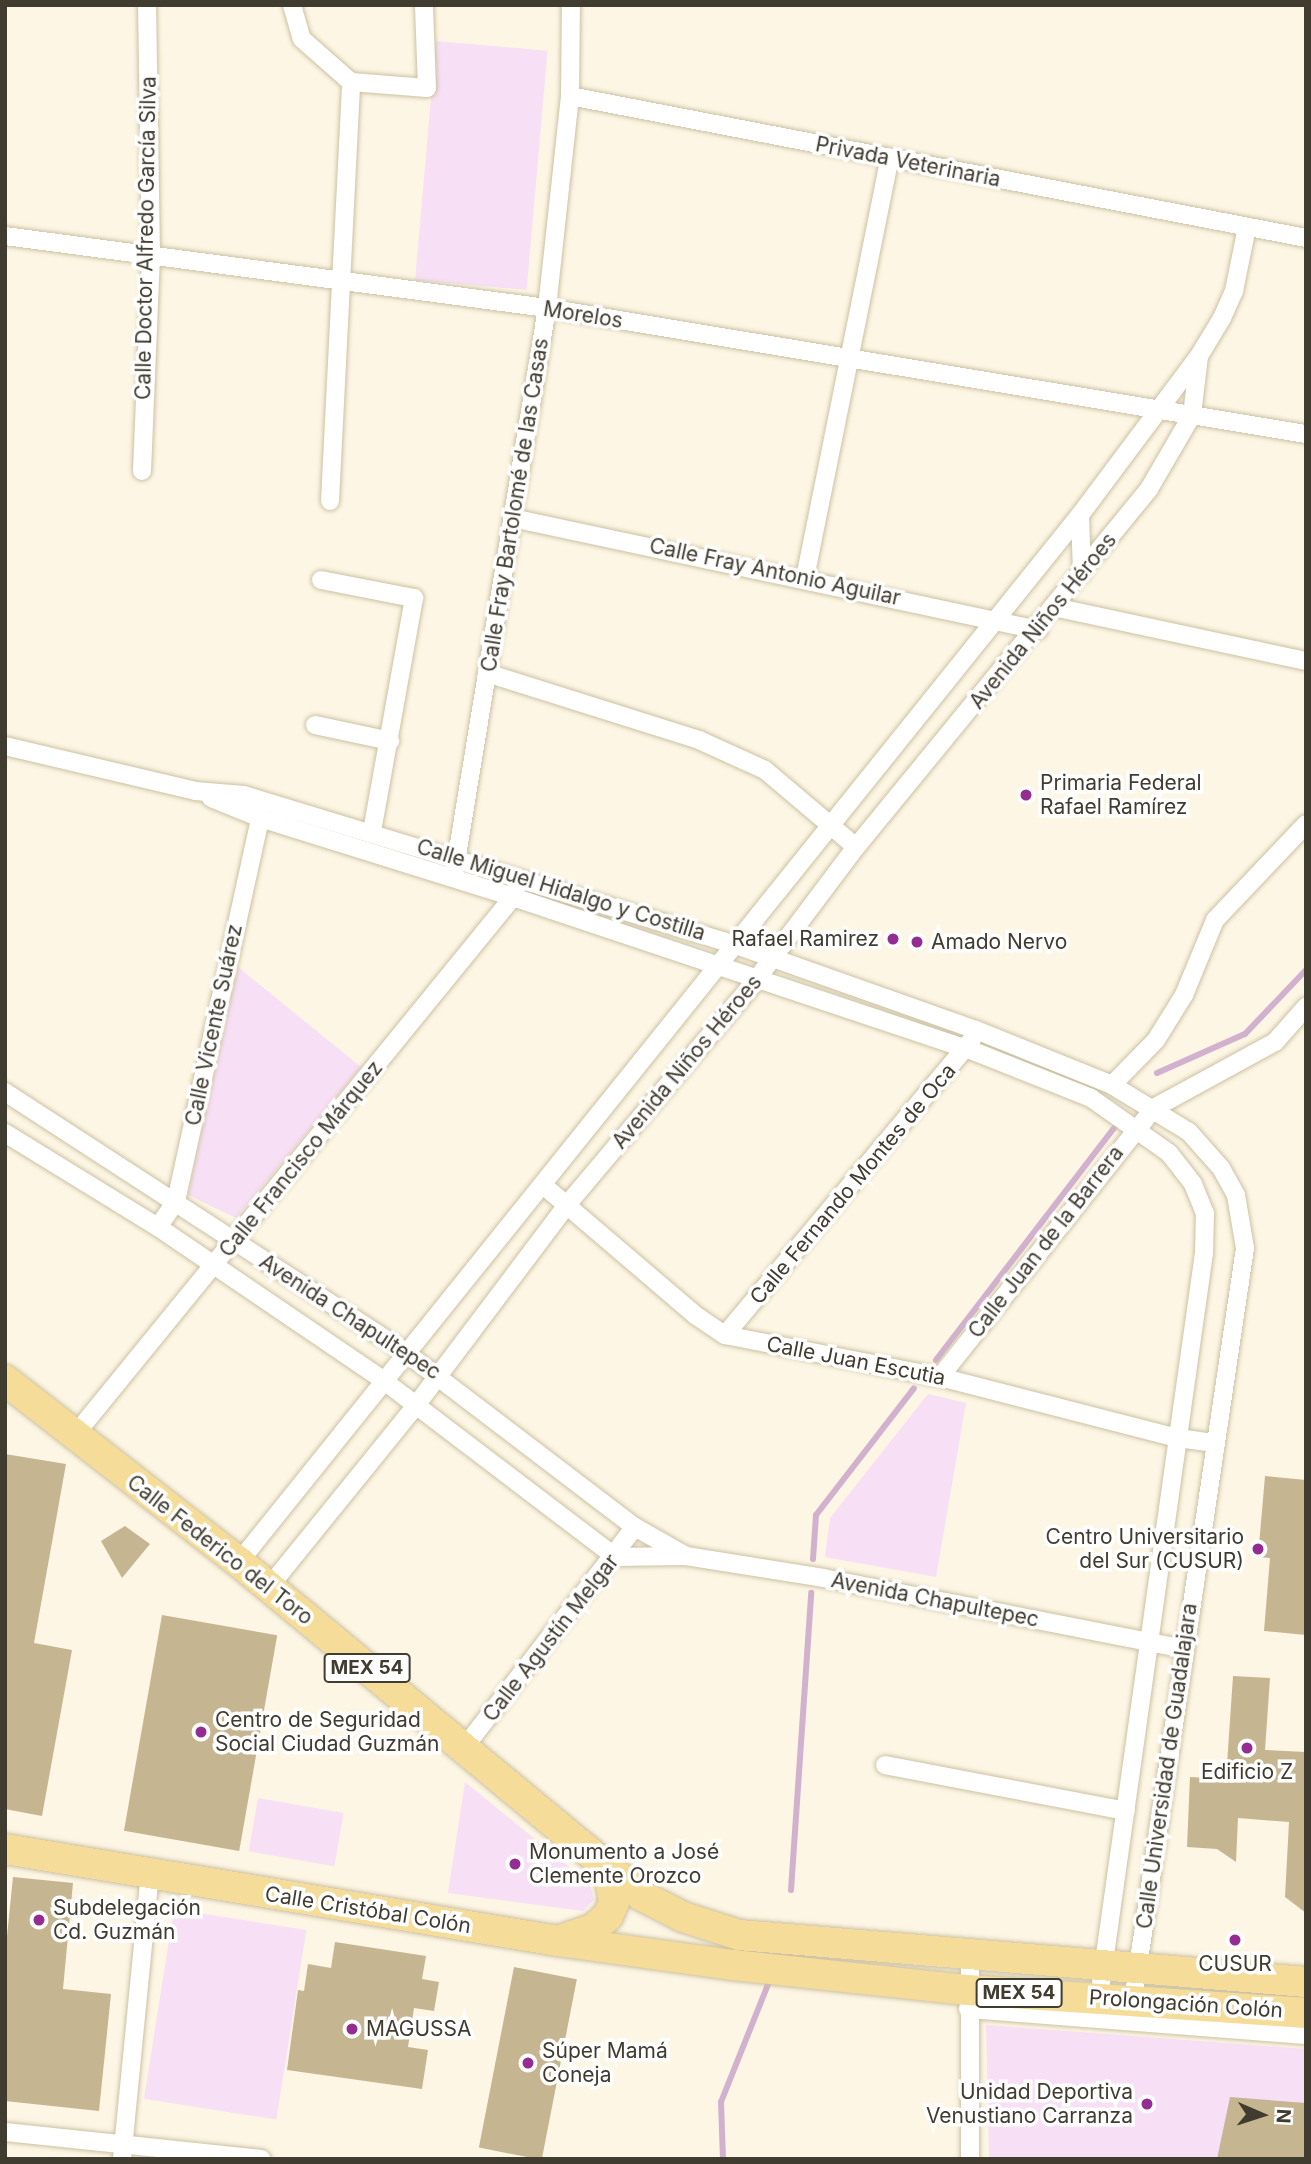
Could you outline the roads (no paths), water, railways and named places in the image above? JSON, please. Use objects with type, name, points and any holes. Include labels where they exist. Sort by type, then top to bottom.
[{"type":"main road","name":"Calle Federico del Toro","points":[[5,1380],[239,1562],[642,1896],[682,1917],[739,1935]]},
{"type":"main road","name":"Calle Cristóbal Colón","points":[[5,1849],[558,1941],[733,1965]]},
{"type":"main road","points":[[558,1941],[593,1929],[608,1916],[614,1902],[608,1868]]},
{"type":"main road","name":"Prolongación Colón","points":[[739,1935],[1103,1968],[1306,1982]]},
{"type":"main road","name":"Prolongación Colón","points":[[733,1965],[968,2000],[1099,1997],[1306,2013]]},
{"type":"street","name":"Calle Doctor Alfredo García Silva","points":[[142,471],[151,256],[147,5]]},
{"type":"street","points":[[292,5],[302,39],[351,82],[427,88],[424,5]]},
{"type":"street","name":"Calle Fray Bartolomé de las Casas","points":[[454,877],[547,309],[570,96],[571,5]]},
{"type":"street","points":[[330,501],[351,82]]},
{"type":"street","name":"Privada Veterinaria","points":[[570,96],[1247,227]]},
{"type":"street","points":[[805,578],[890,158]]},
{"type":"street","points":[[1247,227],[1306,238]]},
{"type":"street","name":"Avenida Niños Héroes","points":[[239,1562],[405,1352],[719,968],[995,618],[1080,515],[1199,356],[1234,291],[1247,227]]},
{"type":"street","name":"Morelos","points":[[5,236],[547,309],[1306,434]]},
{"type":"street","name":"Avenida Niños Héroes","points":[[269,1587],[417,1404],[566,1206],[756,980],[856,847],[1038,630],[1149,489],[1192,415],[1199,356]]},
{"type":"street","points":[[1080,515],[1082,573]]},
{"type":"street","name":"Calle Fray Antonio Aguilar","points":[[512,518],[995,618],[1038,630]]},
{"type":"street","points":[[321,580],[414,598],[372,832]]},
{"type":"street","points":[[1054,607],[1306,661]]},
{"type":"street","points":[[487,673],[699,740],[765,771],[856,847]]},
{"type":"street","points":[[315,725],[390,741]]},
{"type":"street","name":"Calle Miguel Hidalgo y Costilla","points":[[5,746],[195,791],[244,795],[457,856],[736,945],[976,1030],[1112,1085],[1154,1108]]},
{"type":"street","name":"Calle Miguel Hidalgo y Costilla","points":[[195,791],[260,818],[454,877],[719,968],[968,1049],[1091,1098],[1136,1127]]},
{"type":"street","points":[[244,795],[260,818]]},
{"type":"street","name":"Calle Vicente Suárez","points":[[158,1227],[176,1201],[260,818]]},
{"type":"street","points":[[1112,1085],[1156,1040],[1184,995],[1215,919],[1306,824]]},
{"type":"street","name":"Calle Francisco Márquez","points":[[74,1436],[513,897],[520,876]]},
{"type":"street","name":"Calle Juan de la Barrera","points":[[940,1377],[1136,1127],[1154,1108],[1275,1042],[1306,1007]]},
{"type":"street","name":"Calle Fernando Montes de Oca","points":[[725,1335],[968,1049],[976,1030]]},
{"type":"street","name":"Avenida Chapultepec","points":[[5,1092],[405,1352],[635,1527],[686,1556]]},
{"type":"street","name":"Calle Universidad de Guadalajara","points":[[1133,2000],[1245,1248],[1245,1226],[1236,1195],[1221,1168],[1189,1132],[1154,1108]]},
{"type":"street","name":"Calle Universidad de Guadalajara","points":[[1099,1997],[1178,1438],[1205,1213],[1193,1184],[1169,1153],[1136,1127]]},
{"type":"street","name":"Avenida Chapultepec","points":[[5,1133],[158,1227],[383,1380],[615,1557],[686,1556],[823,1578],[1184,1649]]},
{"type":"street","name":"Calle Juan Escutia","points":[[543,1185],[725,1335],[940,1377],[1178,1438],[1215,1443]]},
{"type":"street","name":"Calle Agustín Melgar","points":[[464,1748],[615,1557],[635,1527]]},
{"type":"street","points":[[885,1765],[1126,1811]]},
{"type":"street","points":[[123,2151],[150,1874]]},
{"type":"street","points":[[970,1956],[970,2159]]},
{"type":"street","name":"Prolongación Colón","points":[[968,2000],[1306,2035]]},
{"type":"street","points":[[5,2132],[123,2151],[262,2159]]},
{"type":"waterway","points":[[1157,1073],[1245,1034],[1306,970]]},
{"type":"waterway","points":[[936,1360],[1115,1127]]},
{"type":"waterway","points":[[813,1559],[816,1515],[914,1388]]},
{"type":"waterway","points":[[791,1890],[811,1593]]},
{"type":"waterway","points":[[723,2159],[721,2102],[769,1982]]},
{"type":"place","name":"Primaria Federal Rafael Ramírez","points":[[1026,795]]},
{"type":"place","name":"Rafael Ramirez","points":[[893,939]]},
{"type":"place","name":"Amado Nervo","points":[[917,942]]},
{"type":"place","name":"Centro Universitario del Sur (CUSUR)","points":[[1258,1549]]},
{"type":"place","name":"Centro de Seguridad Social Ciudad Guzmán","points":[[201,1732]]},
{"type":"place","name":"Edificio Z","points":[[1247,1748]]},
{"type":"place","name":"Monumento a José Clemente Orozco","points":[[515,1864]]},
{"type":"place","name":"Subdelegación Cd. Guzmán","points":[[39,1920]]},
{"type":"place","name":"CUSUR","points":[[1235,1940]]},
{"type":"place","name":"MAGUSSA","points":[[352,2029]]},
{"type":"place","name":"Súper Mamá Coneja","points":[[528,2063]]},
{"type":"place","name":"Unidad Deportiva Venustiano Carranza","points":[[1147,2104]]}]
